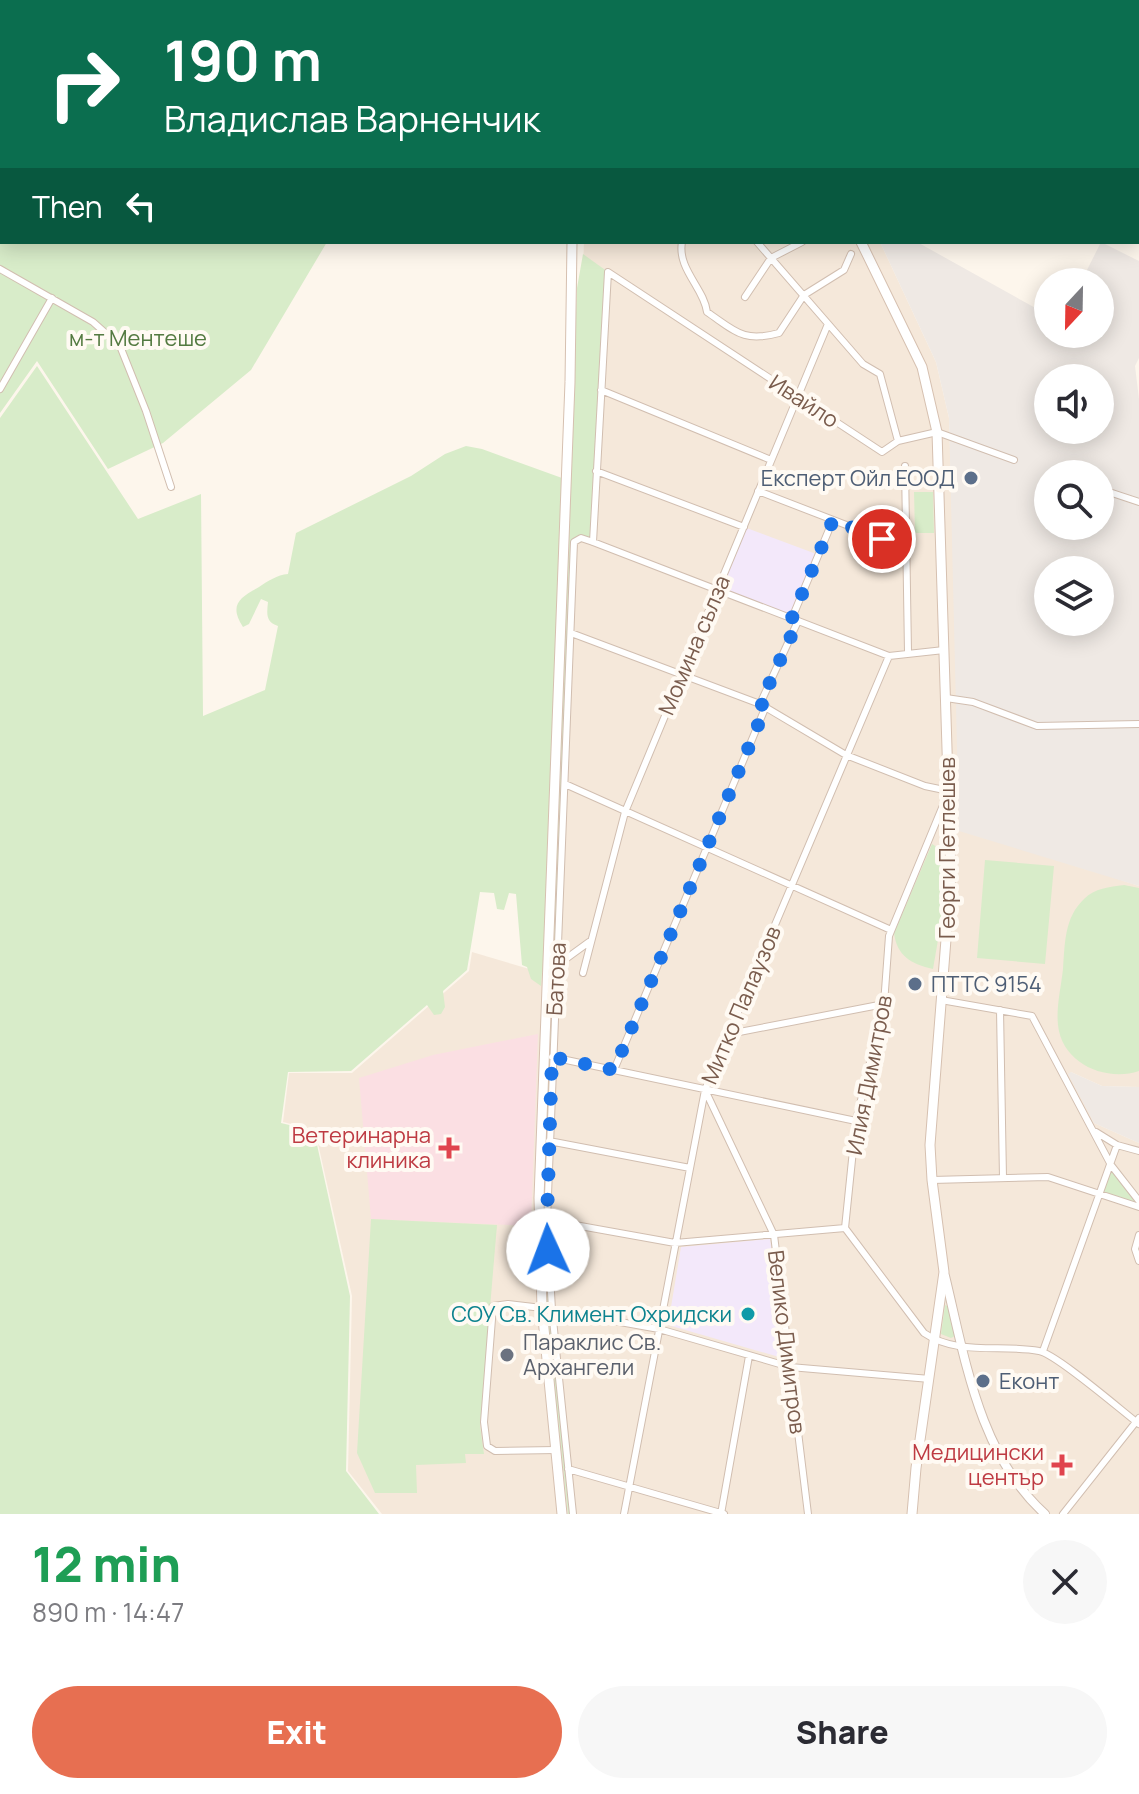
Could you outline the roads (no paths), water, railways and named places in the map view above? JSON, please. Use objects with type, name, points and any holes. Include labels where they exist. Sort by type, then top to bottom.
[{"type":"main road","points":[[562,1514],[539,1198],[570,382],[572,244]]},
{"type":"main road","name":"Георги Петлешев","points":[[862,244],[922,367],[937,432],[950,914],[931,1104],[932,1180],[944,1272],[912,1514]]},
{"type":"street","points":[[682,244],[683,258],[696,289],[705,298],[707,312],[749,338],[779,333],[804,295],[844,270],[851,254]]},
{"type":"street","points":[[759,244],[863,364],[880,374],[898,441]]},
{"type":"street","points":[[745,297],[771,258],[798,244]]},
{"type":"street","points":[[0,269],[93,322],[120,346],[171,487]]},
{"type":"street","name":"Ивайло","points":[[601,390],[608,272],[882,452],[898,441],[937,432]]},
{"type":"street","points":[[0,389],[52,298]]},
{"type":"street","name":"Момина сълза","points":[[583,973],[625,812],[828,324]]},
{"type":"street","points":[[771,460],[601,390],[593,542],[889,656],[944,650]]},
{"type":"street","points":[[937,432],[1014,460]]},
{"type":"street","points":[[905,466],[908,652]]},
{"type":"street","points":[[596,471],[744,527]]},
{"type":"street","points":[[758,491],[906,548]]},
{"type":"street","points":[[1114,494],[1139,502]]},
{"type":"street","points":[[614,1070],[706,849],[833,520]]},
{"type":"street","name":"Батова","points":[[573,1514],[547,1309],[547,1220],[574,542],[577,539],[593,542]]},
{"type":"street","points":[[571,633],[763,705],[846,755],[925,786],[949,791]]},
{"type":"street","name":"Митко Палаузов","points":[[624,1514],[705,1090],[889,656]]},
{"type":"street","points":[[946,698],[973,702],[1037,726],[1139,724]]},
{"type":"street","points":[[565,784],[891,930]]},
{"type":"street","name":"Илия Димитров","points":[[845,1228],[856,1121],[884,1004],[891,930],[949,791]]},
{"type":"street","points":[[556,966],[590,941]]},
{"type":"street","points":[[941,1000],[1027,1013],[1036,1020],[1111,1165],[1139,1201]]},
{"type":"street","points":[[729,1034],[884,1004]]},
{"type":"street","points":[[1000,1010],[1003,1178]]},
{"type":"street","points":[[552,1057],[856,1121]]},
{"type":"street","name":"Велико Димитров","points":[[705,1090],[774,1235],[808,1514]]},
{"type":"street","points":[[1093,1130],[1117,1145],[1139,1151]]},
{"type":"street","points":[[549,1141],[690,1168]]},
{"type":"street","points":[[1043,1351],[1117,1145]]},
{"type":"street","points":[[932,1180],[1048,1177],[1139,1207]]},
{"type":"street","points":[[547,1220],[675,1243],[845,1228],[924,1333],[935,1340],[962,1347],[1043,1351],[1138,1421],[1063,1514]]},
{"type":"street","points":[[1139,1235],[1135,1249],[1139,1261]]},
{"type":"street","points":[[944,1272],[978,1405],[1005,1465],[1023,1493],[1045,1514]]},
{"type":"street","points":[[556,1450],[489,1450],[484,1422],[493,1306],[508,1304],[547,1309],[659,1329],[790,1367],[930,1379]]},
{"type":"street","points":[[568,1469],[722,1513],[749,1356]]},
{"type":"place","name":"Експерт Ойл ЕООД","points":[[971,478]]},
{"type":"place","name":"ПТТС 9154","points":[[915,984]]},
{"type":"place","name":"Ветеринарна клиника","points":[[449,1148]]},
{"type":"place","name":"СОУ Св. Климент Охридски","points":[[748,1314]]},
{"type":"place","name":"Параклис Св. Архангели","points":[[507,1355]]},
{"type":"place","name":"Еконт","points":[[983,1381]]},
{"type":"place","name":"Медицински център","points":[[1062,1465]]},
{"type":"park label","name":"м-т Ментeше","points":[[138,338]]}]
